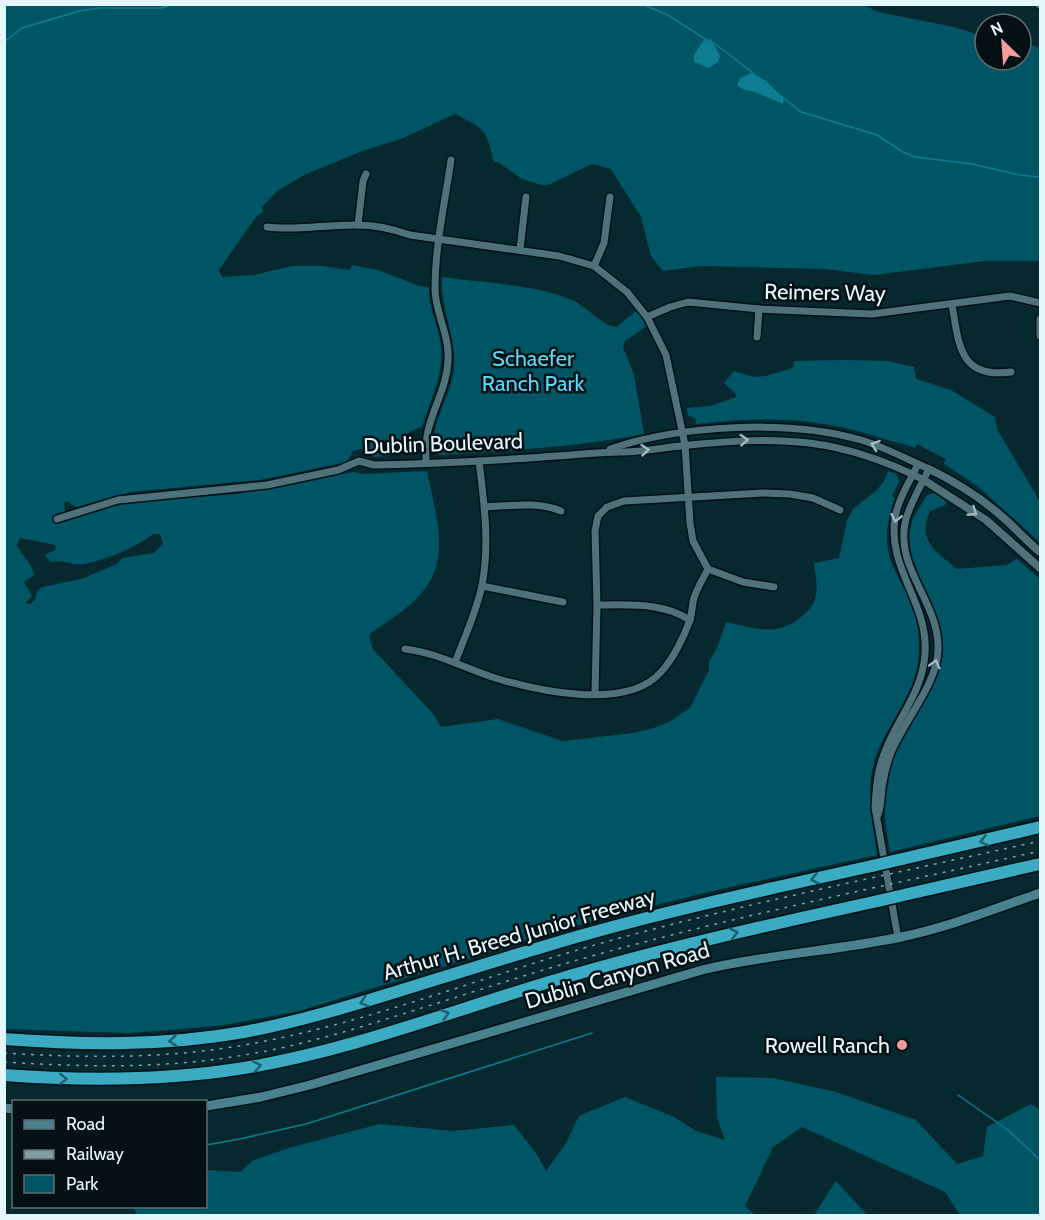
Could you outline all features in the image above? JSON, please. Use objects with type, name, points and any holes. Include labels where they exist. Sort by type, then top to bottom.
[{"type":"highway","name":"Arthur H. Breed Junior Freeway","points":[[4,1039],[86,1044],[139,1043],[190,1039],[268,1027],[318,1016],[623,924],[1041,827]]},
{"type":"highway","points":[[4,1075],[89,1080],[142,1079],[221,1072],[272,1063],[324,1051],[640,956],[1041,864]]},
{"type":"main road","name":"Dublin Canyon Road","points":[[207,1106],[261,1097],[310,1085],[702,969],[776,955],[898,938],[945,927],[1041,893]]},
{"type":"street","points":[[426,463],[426,440],[429,425],[445,385],[448,361],[446,332],[435,292],[451,160]]},
{"type":"street","points":[[358,225],[363,181],[366,174]]},
{"type":"street","points":[[520,249],[526,197]]},
{"type":"street","points":[[594,266],[604,243],[610,197]]},
{"type":"street","points":[[267,227],[285,230],[358,225],[388,228],[410,235],[440,240],[559,256],[594,266],[627,292],[647,317],[666,355],[685,445],[693,541],[708,569],[743,582],[774,587]]},
{"type":"street","name":"Reimers Way","points":[[647,317],[688,302],[759,309],[872,314],[1010,296],[1041,303]]},
{"type":"street","points":[[952,305],[960,350],[969,363],[993,374],[1011,372]]},
{"type":"street","points":[[757,337],[759,309]]},
{"type":"street","points":[[1041,319],[1041,336]]},
{"type":"street","name":"Dublin Boulevard","points":[[57,519],[118,500],[267,485],[338,470],[360,461],[374,465],[567,456],[604,451],[639,441],[683,433],[749,428],[815,431],[860,440],[888,450],[944,476],[1006,519],[1041,552]]},
{"type":"street","name":"Dublin Boulevard","points":[[604,451],[620,452],[745,440],[785,440],[847,449],[871,456],[924,480],[986,520],[1041,568]]},
{"type":"street","points":[[455,663],[482,586],[486,546],[479,461]]},
{"type":"street","points":[[898,938],[875,808],[881,765],[891,739],[916,693],[925,651],[921,614],[901,569],[894,543],[896,516],[918,464]]},
{"type":"street","points":[[878,815],[891,754],[932,676],[938,653],[936,623],[913,576],[904,549],[906,520],[929,469]]},
{"type":"street","points":[[595,694],[597,604],[595,531],[598,516],[607,507],[624,501],[763,493],[813,498],[840,510]]},
{"type":"street","points":[[484,507],[552,507],[561,511]]},
{"type":"street","points":[[405,649],[427,652],[495,678],[534,688],[573,694],[638,689],[660,673],[676,648],[690,620],[694,596],[708,569]]},
{"type":"street","points":[[482,586],[563,602]]},
{"type":"street","points":[[597,604],[667,608],[690,620]]},
{"type":"green space","points":[[862,4],[878,12],[954,27],[973,33],[973,72],[1033,72],[1033,46],[1040,47],[1040,261],[985,261],[874,275],[825,269],[701,266],[663,271],[651,256],[641,217],[611,169],[592,164],[548,185],[522,179],[498,162],[494,162],[489,143],[483,132],[455,114],[401,139],[365,150],[304,175],[277,191],[262,207],[263,212],[256,217],[219,270],[222,277],[254,275],[292,266],[322,266],[350,270],[352,265],[378,270],[419,286],[429,287],[430,302],[440,339],[441,357],[436,388],[422,427],[403,438],[395,446],[390,456],[374,457],[359,449],[353,451],[347,462],[260,480],[131,492],[77,507],[68,501],[64,503],[65,512],[57,515],[59,523],[137,501],[237,494],[353,472],[364,474],[427,471],[438,523],[438,556],[434,572],[426,587],[413,602],[371,633],[369,637],[373,649],[434,715],[441,727],[498,719],[562,741],[651,729],[669,722],[690,708],[709,670],[709,662],[717,648],[726,622],[771,629],[788,625],[804,615],[811,607],[816,595],[814,563],[839,558],[847,521],[853,509],[877,490],[888,471],[896,474],[899,482],[892,496],[895,498],[888,522],[889,556],[915,614],[919,650],[914,680],[880,745],[872,771],[870,795],[877,855],[721,889],[595,920],[299,1011],[224,1025],[126,1033],[5,1029],[4,5]],"holes":[[[153,534],[160,534],[163,544],[154,553],[122,558],[117,564],[81,579],[42,587],[37,591],[35,600],[30,604],[25,603],[32,596],[24,582],[34,575],[17,545],[20,538],[56,545],[55,550],[45,555],[51,562],[79,564],[92,562],[129,549]]]},
{"type":"green space","name":"Schaefer Ranch Park","points":[[442,277],[510,285],[560,295],[579,304],[601,321],[617,327],[637,310],[648,325],[625,341],[623,347],[634,375],[644,434],[567,445],[439,455],[433,450],[433,439],[454,369],[453,346],[443,300]]},
{"type":"green space","points":[[794,361],[888,361],[914,367],[916,379],[951,390],[995,417],[997,429],[1040,502],[1040,542],[976,485],[944,464],[946,459],[917,444],[915,448],[863,432],[793,420],[770,419],[696,424],[696,419],[688,415],[687,408],[710,406],[737,397],[724,383],[734,371],[754,377],[766,376],[793,368]]},
{"type":"green space","points":[[934,493],[947,502],[930,511],[926,530],[927,538],[935,551],[949,563],[957,569],[1007,565],[1017,559],[1040,579],[1040,816],[890,852],[884,805],[887,775],[900,743],[935,680],[942,659],[943,639],[939,621],[917,571],[910,537],[914,516],[926,496]]},
{"type":"green space","points":[[716,1077],[773,1078],[836,1092],[916,1120],[957,1164],[983,1156],[987,1127],[1031,1104],[1040,1110],[1040,1215],[960,1215],[945,1192],[802,1127],[773,1147],[745,1206],[755,1215],[138,1216],[134,1208],[207,1208],[207,1170],[240,1172],[254,1160],[292,1147],[380,1124],[453,1131],[514,1125],[536,1153],[546,1171],[566,1143],[579,1116],[625,1097],[674,1117],[696,1131],[725,1140],[717,1117]]},
{"type":"green space","points":[[836,1181],[867,1215],[814,1215]]},
{"type":"shaded area","points":[[711,39],[720,56],[718,62],[709,68],[694,62],[694,55],[703,41]]},
{"type":"shaded area","points":[[752,73],[765,80],[784,99],[783,104],[737,85],[740,78]]},
{"type":"waterway","points":[[4,42],[22,28],[79,11],[100,8],[161,8],[175,4]]},
{"type":"waterway","points":[[641,4],[666,14],[707,40]]},
{"type":"waterway","points":[[714,43],[753,73]]},
{"type":"waterway","points":[[775,91],[801,112],[877,135],[915,157],[972,164],[1019,175],[1040,177]]},
{"type":"waterway","points":[[207,1145],[306,1124],[592,1033]]},
{"type":"waterway","points":[[958,1095],[1008,1130],[1040,1160]]},
{"type":"railway","points":[[4,1053],[65,1056],[155,1055],[214,1050],[290,1036],[382,1012],[564,954],[662,927],[1040,841]]},
{"type":"railway","points":[[4,1062],[94,1066],[154,1065],[214,1060],[265,1051],[348,1031],[562,964],[667,936],[1040,851]]},
{"type":"place","name":"Rowell Ranch","points":[[902,1045]]}]
